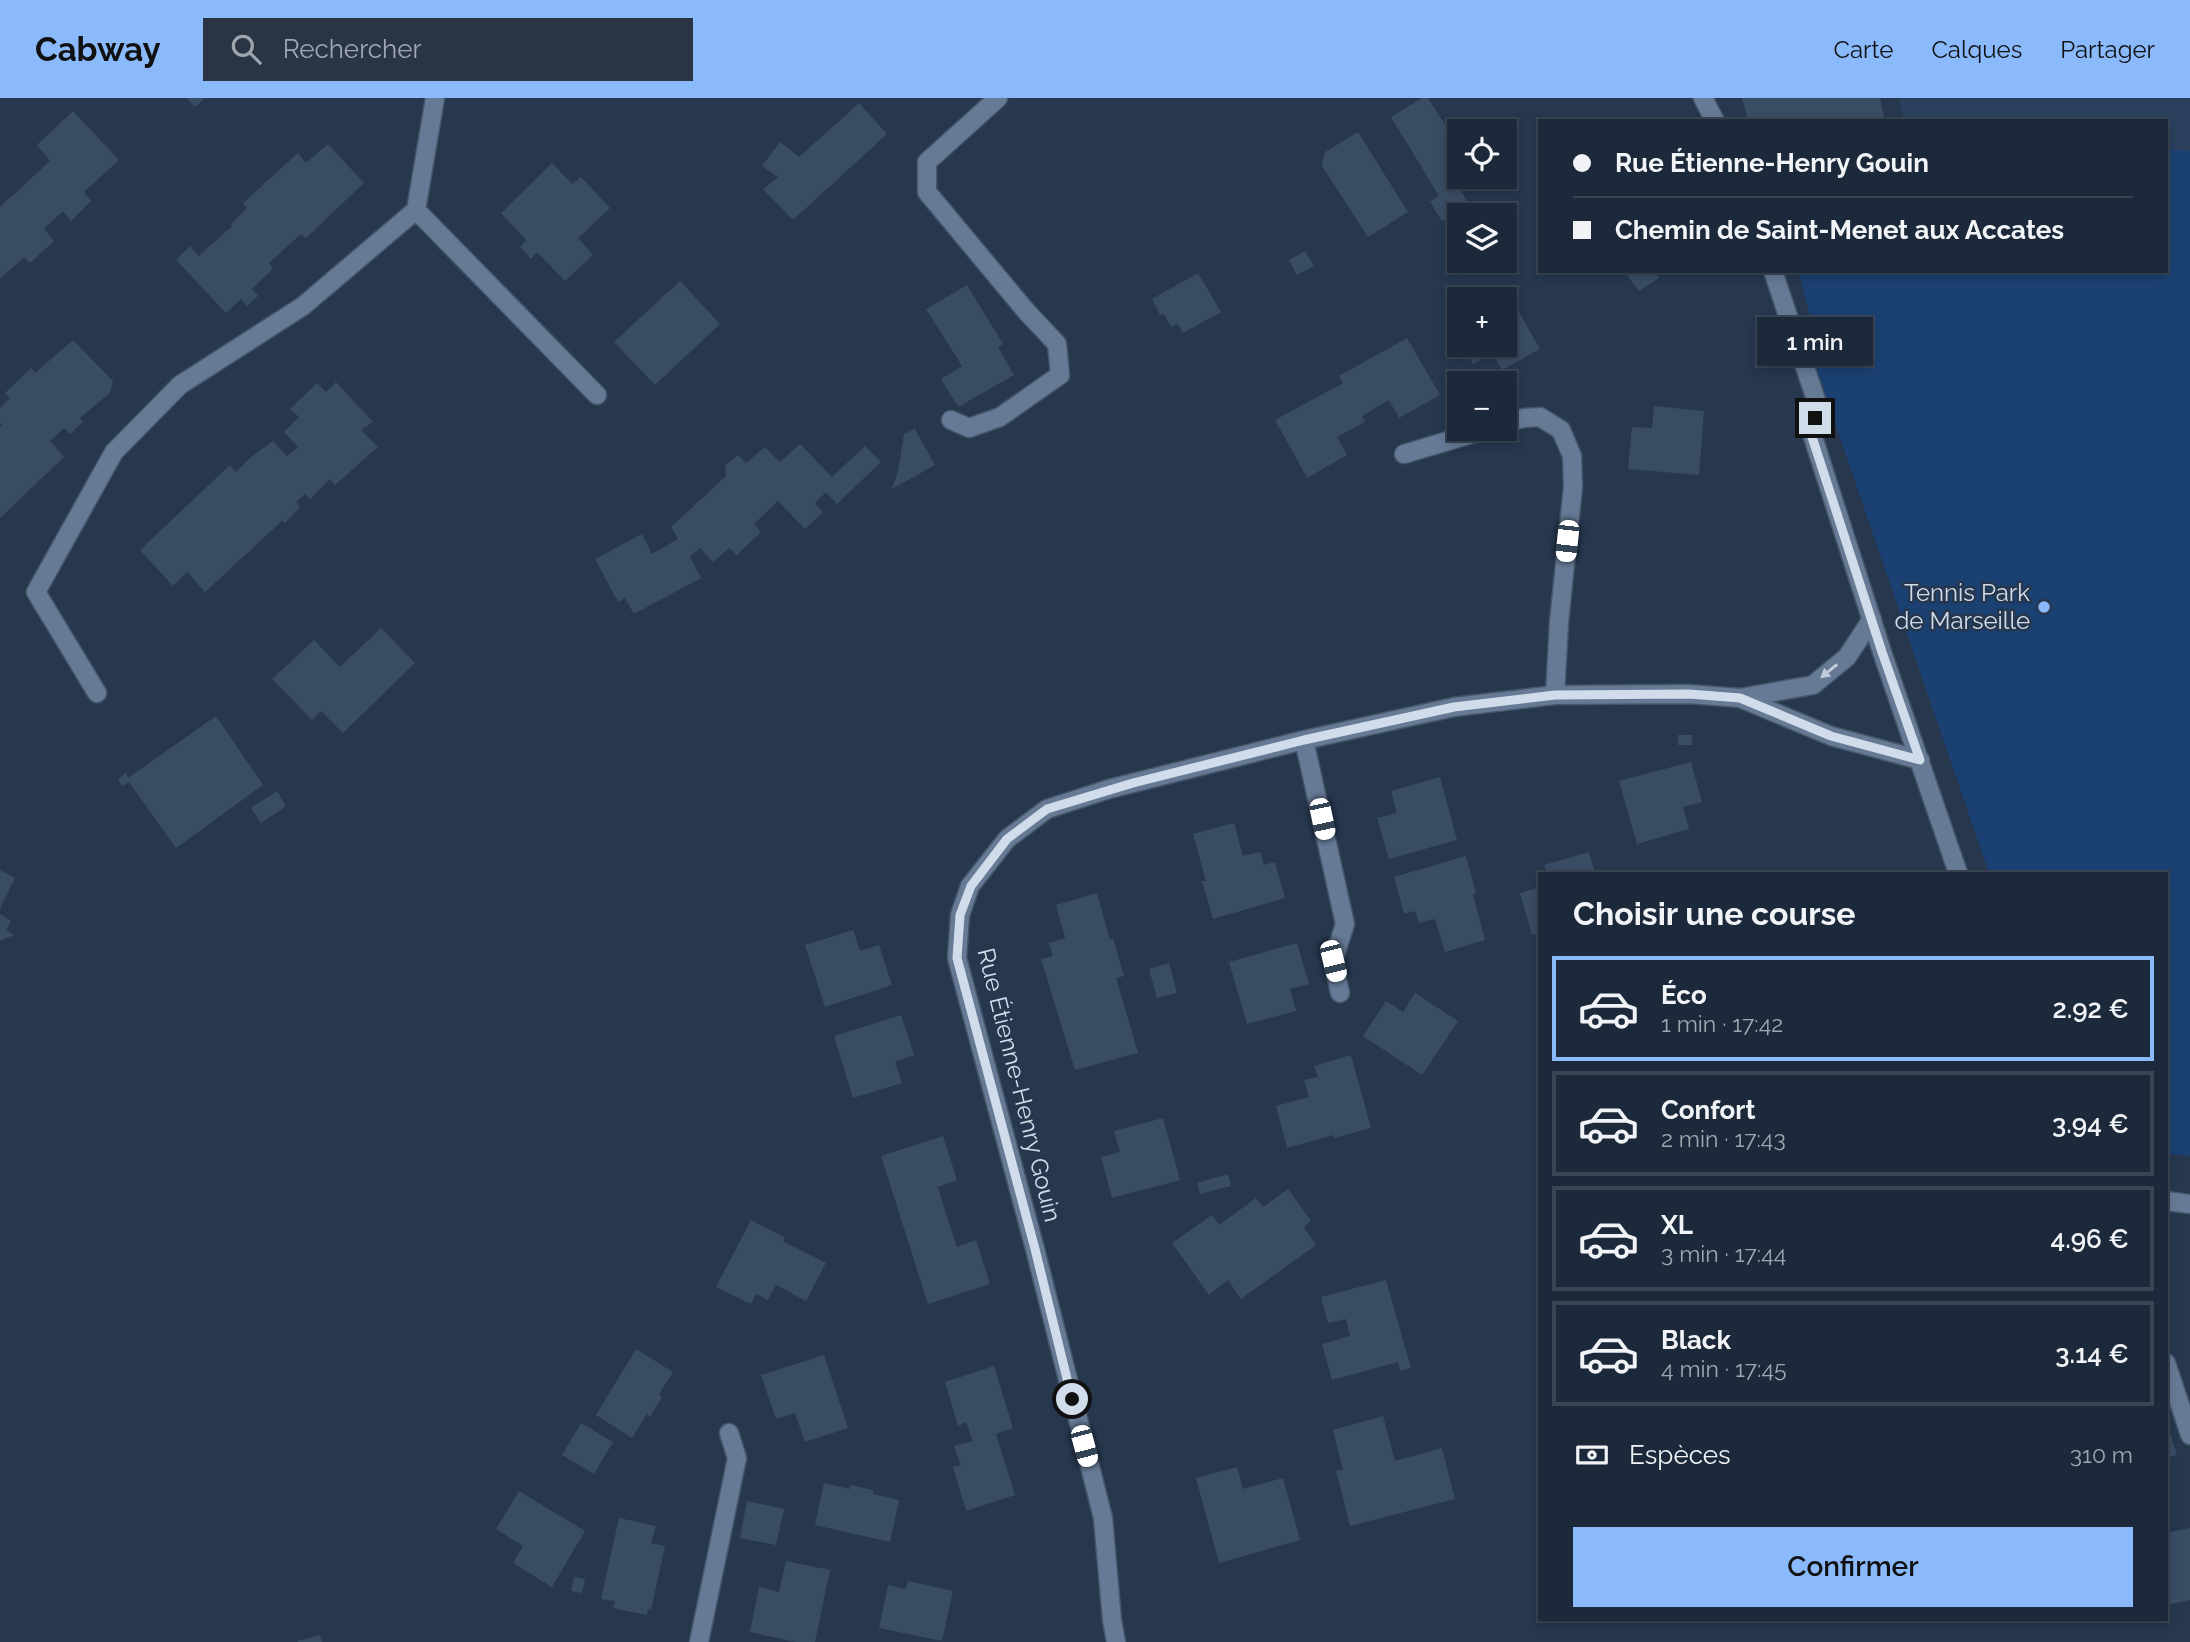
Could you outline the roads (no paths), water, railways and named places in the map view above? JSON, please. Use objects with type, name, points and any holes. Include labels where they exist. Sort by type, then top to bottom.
[{"type":"street","points":[[97,693],[36,592],[114,452],[180,385],[303,306],[416,210],[435,98]]},
{"type":"street","points":[[951,420],[969,428],[1000,417],[1060,375],[1057,344],[1026,311],[927,192],[927,162],[998,98]]},
{"type":"street","points":[[1703,98],[1713,119]]},
{"type":"street","points":[[416,210],[597,395]]},
{"type":"street","points":[[1774,273],[1816,400],[1812,437],[1958,872]]},
{"type":"street","points":[[1517,420],[1540,417],[1561,430],[1572,456],[1573,486],[1559,622],[1555,695]]},
{"type":"street","points":[[1404,454],[1448,441]]},
{"type":"street","name":"Rue Étienne-Henry Gouin","points":[[1116,1642],[1103,1517],[957,958],[960,915],[971,886],[1007,839],[1047,809],[1109,789],[1304,740],[1454,707],[1555,695],[1689,694],[1740,698],[1813,685],[1847,657],[1872,619]]},
{"type":"street","name":"Rue Étienne-Henry Gouin","points":[[1740,698],[1831,736],[1920,760]]},
{"type":"street","points":[[1304,740],[1345,924],[1333,961],[1340,993]]},
{"type":"street","points":[[2168,1201],[2190,1204]]},
{"type":"street","points":[[2168,1369],[2190,1435]]},
{"type":"street","points":[[699,1642],[737,1458],[729,1433]]},
{"type":"place","name":"Tennis Park de Marseille","points":[[2044,607]]}]
